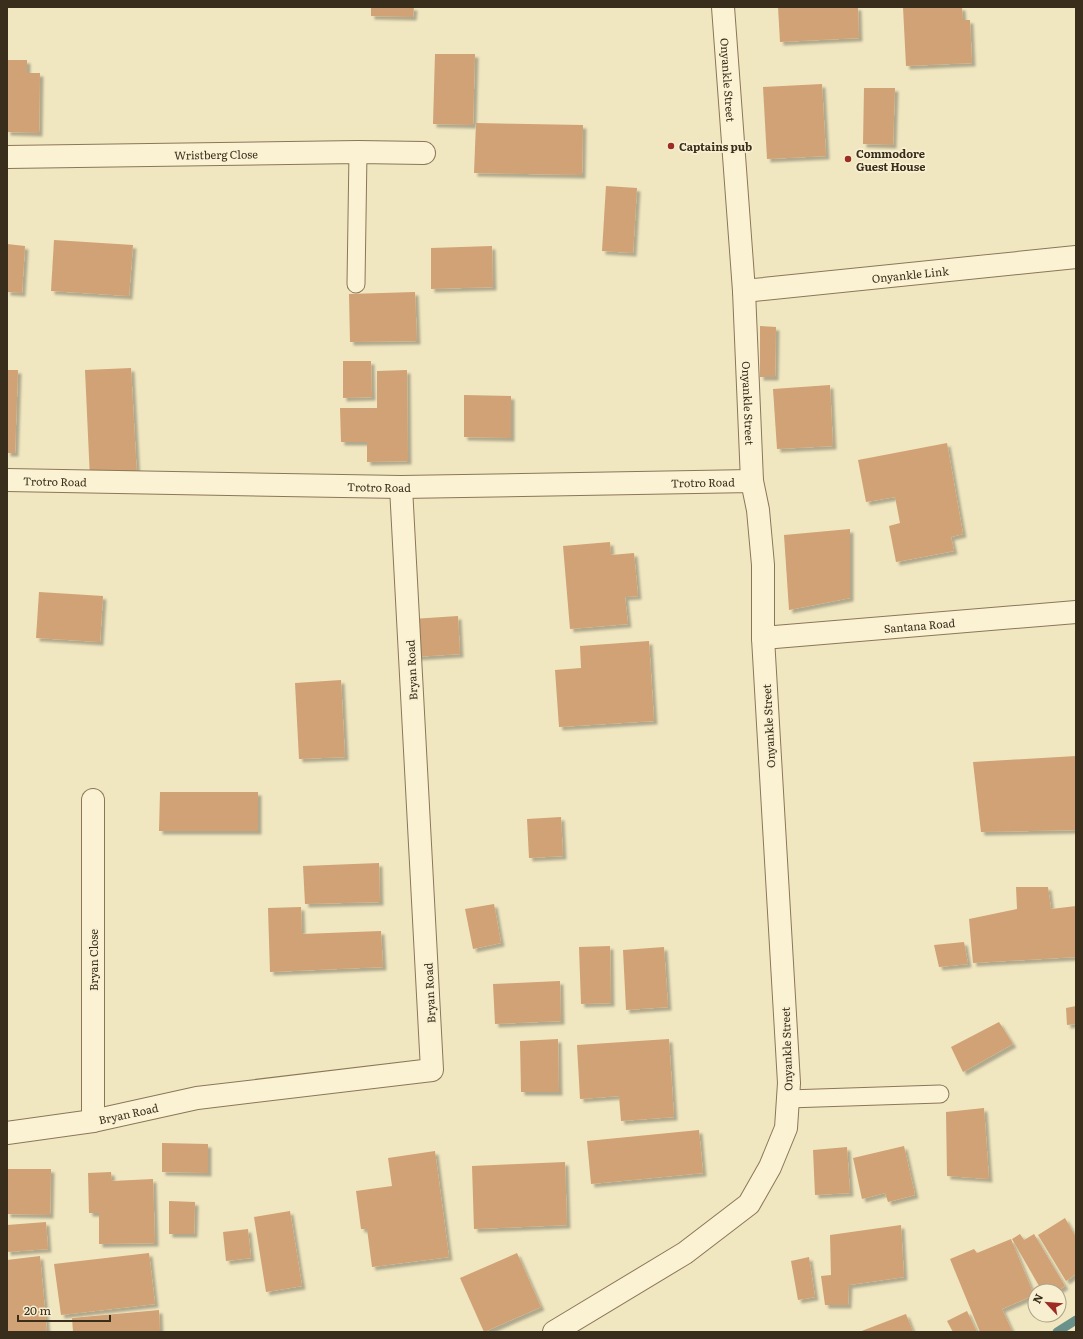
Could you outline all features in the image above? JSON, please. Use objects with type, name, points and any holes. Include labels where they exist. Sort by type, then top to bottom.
[{"type":"street","name":"Onyankle Street","points":[[554,1332],[685,1253],[749,1204],[770,1167],[786,1128],[789,1075],[763,638],[762,565],[758,510],[752,481],[744,291],[723,7]]},
{"type":"street","name":"Wristberg Close","points":[[7,157],[358,152],[424,153]]},
{"type":"street","name":"Onyankle Link","points":[[744,291],[1076,257]]},
{"type":"street","name":"Trotro Road","points":[[7,480],[401,487],[752,481]]},
{"type":"street","name":"Bryan Road","points":[[7,1134],[93,1121],[197,1098],[432,1070],[401,487]]},
{"type":"street","name":"Santana Road","points":[[763,638],[1076,612]]},
{"type":"street","name":"Bryan Close","points":[[93,800],[93,1121]]},
{"type":"lane","points":[[356,284],[358,152]]},
{"type":"lane","points":[[788,1099],[940,1094]]},
{"type":"building","points":[[371,7],[414,7],[413,17],[371,16]]},
{"type":"building","points":[[778,7],[858,7],[859,38],[780,42]]},
{"type":"building","points":[[903,7],[962,7],[963,20],[970,20],[972,63],[906,66]]},
{"type":"building","points":[[435,54],[475,54],[473,125],[433,124]]},
{"type":"building","points":[[7,60],[27,60],[27,73],[40,73],[39,133],[7,132]]},
{"type":"building","points":[[822,84],[826,156],[767,159],[763,87]]},
{"type":"building","points":[[864,88],[895,88],[893,145],[863,144]]},
{"type":"building","points":[[476,123],[583,125],[582,175],[474,173]]},
{"type":"building","points":[[606,186],[637,188],[633,253],[602,251]]},
{"type":"building","points":[[54,240],[133,245],[129,296],[51,291]]},
{"type":"building","points":[[7,244],[25,246],[22,293],[7,292]]},
{"type":"building","points":[[492,246],[493,287],[431,289],[431,248]]},
{"type":"building","points":[[415,292],[417,341],[350,342],[349,294]]},
{"type":"building","points":[[760,326],[776,327],[775,377],[760,377]]},
{"type":"building","points":[[343,361],[371,361],[372,397],[343,398]]},
{"type":"building","points":[[131,368],[137,477],[90,479],[85,370]]},
{"type":"building","points":[[7,370],[18,370],[15,453],[7,453]]},
{"type":"building","points":[[407,370],[408,461],[367,462],[367,442],[341,442],[340,408],[377,408],[377,371]]},
{"type":"building","points":[[830,385],[833,446],[777,449],[773,389]]},
{"type":"building","points":[[464,395],[511,396],[511,438],[464,437]]},
{"type":"building","points":[[947,443],[963,534],[951,537],[954,551],[896,562],[889,526],[900,523],[895,497],[866,502],[858,460]]},
{"type":"building","points":[[850,529],[850,598],[789,610],[784,535]]},
{"type":"building","points":[[610,542],[611,555],[634,553],[638,596],[625,597],[628,624],[570,629],[563,546]]},
{"type":"building","points":[[39,592],[103,596],[100,642],[36,638]]},
{"type":"building","points":[[458,616],[460,654],[414,657],[412,619]]},
{"type":"building","points":[[649,641],[654,721],[559,727],[555,670],[581,668],[580,646]]},
{"type":"building","points":[[341,680],[345,757],[299,759],[295,683]]},
{"type":"building","points":[[1076,756],[1076,830],[981,832],[973,762]]},
{"type":"building","points":[[160,792],[258,792],[258,831],[159,831]]},
{"type":"building","points":[[561,817],[563,856],[529,858],[527,819]]},
{"type":"building","points":[[379,863],[380,902],[305,904],[303,866]]},
{"type":"building","points":[[1016,887],[1048,887],[1051,909],[1076,906],[1076,957],[973,963],[969,919],[1017,909]]},
{"type":"building","points":[[494,904],[501,943],[473,949],[465,909]]},
{"type":"building","points":[[301,907],[302,934],[381,931],[383,967],[270,972],[268,908]]},
{"type":"building","points":[[964,942],[968,964],[939,967],[934,945]]},
{"type":"building","points":[[610,946],[611,1003],[581,1004],[579,947]]},
{"type":"building","points":[[664,947],[668,1007],[626,1010],[623,950]]},
{"type":"building","points":[[560,981],[561,1021],[495,1024],[493,984]]},
{"type":"building","points":[[1076,1006],[1076,1024],[1067,1025],[1066,1008]]},
{"type":"building","points":[[999,1022],[1013,1044],[963,1072],[951,1047]]},
{"type":"building","points":[[558,1039],[559,1092],[521,1092],[520,1041]]},
{"type":"building","points":[[669,1039],[674,1117],[621,1121],[619,1096],[580,1099],[577,1045]]},
{"type":"building","points":[[984,1108],[989,1179],[947,1176],[946,1112]]},
{"type":"building","points":[[699,1130],[703,1173],[591,1184],[587,1141]]},
{"type":"building","points":[[162,1143],[208,1144],[208,1173],[162,1172]]},
{"type":"building","points":[[904,1146],[915,1195],[888,1202],[885,1193],[862,1199],[853,1158]]},
{"type":"building","points":[[847,1147],[850,1193],[815,1195],[813,1150]]},
{"type":"building","points":[[435,1151],[449,1257],[372,1267],[367,1229],[361,1229],[356,1191],[392,1186],[388,1158]]},
{"type":"building","points":[[565,1162],[567,1225],[474,1229],[472,1166]]},
{"type":"building","points":[[7,1169],[51,1169],[50,1215],[7,1214]]},
{"type":"building","points":[[111,1172],[112,1181],[153,1179],[155,1243],[99,1244],[99,1213],[89,1213],[88,1173]]},
{"type":"building","points":[[169,1201],[195,1202],[194,1234],[169,1234]]},
{"type":"building","points":[[290,1211],[302,1286],[266,1292],[254,1217]]},
{"type":"building","points":[[1065,1218],[1076,1237],[1076,1274],[1066,1281],[1038,1235]]},
{"type":"building","points":[[46,1222],[48,1249],[7,1252],[7,1225]]},
{"type":"building","points":[[901,1225],[904,1277],[849,1285],[848,1305],[825,1305],[821,1276],[831,1275],[830,1235]]},
{"type":"building","points":[[248,1229],[251,1258],[226,1261],[223,1232]]},
{"type":"building","points":[[1020,1234],[1024,1240],[1034,1234],[1063,1283],[1037,1283],[1012,1239]]},
{"type":"building","points":[[1011,1239],[1029,1283],[1027,1283],[1027,1298],[1002,1309],[1012,1331],[980,1332],[950,1259],[974,1249],[977,1253]]},
{"type":"building","points":[[149,1253],[155,1304],[61,1315],[54,1264]]},
{"type":"building","points":[[517,1253],[541,1307],[484,1332],[460,1278]]},
{"type":"building","points":[[40,1256],[47,1332],[7,1332],[7,1260]]},
{"type":"building","points":[[809,1257],[815,1297],[798,1300],[791,1261]]},
{"type":"building","points":[[159,1310],[160,1332],[73,1332],[72,1318]]},
{"type":"building","points":[[967,1311],[977,1332],[953,1332],[947,1321]]},
{"type":"building","points":[[906,1314],[913,1332],[859,1332]]},
{"type":"waterway","points":[[1057,1332],[1076,1320]]},
{"type":"place","name":"Captains pub","points":[[671,146]]},
{"type":"place","name":"Commodore Guest House","points":[[848,159]]}]
